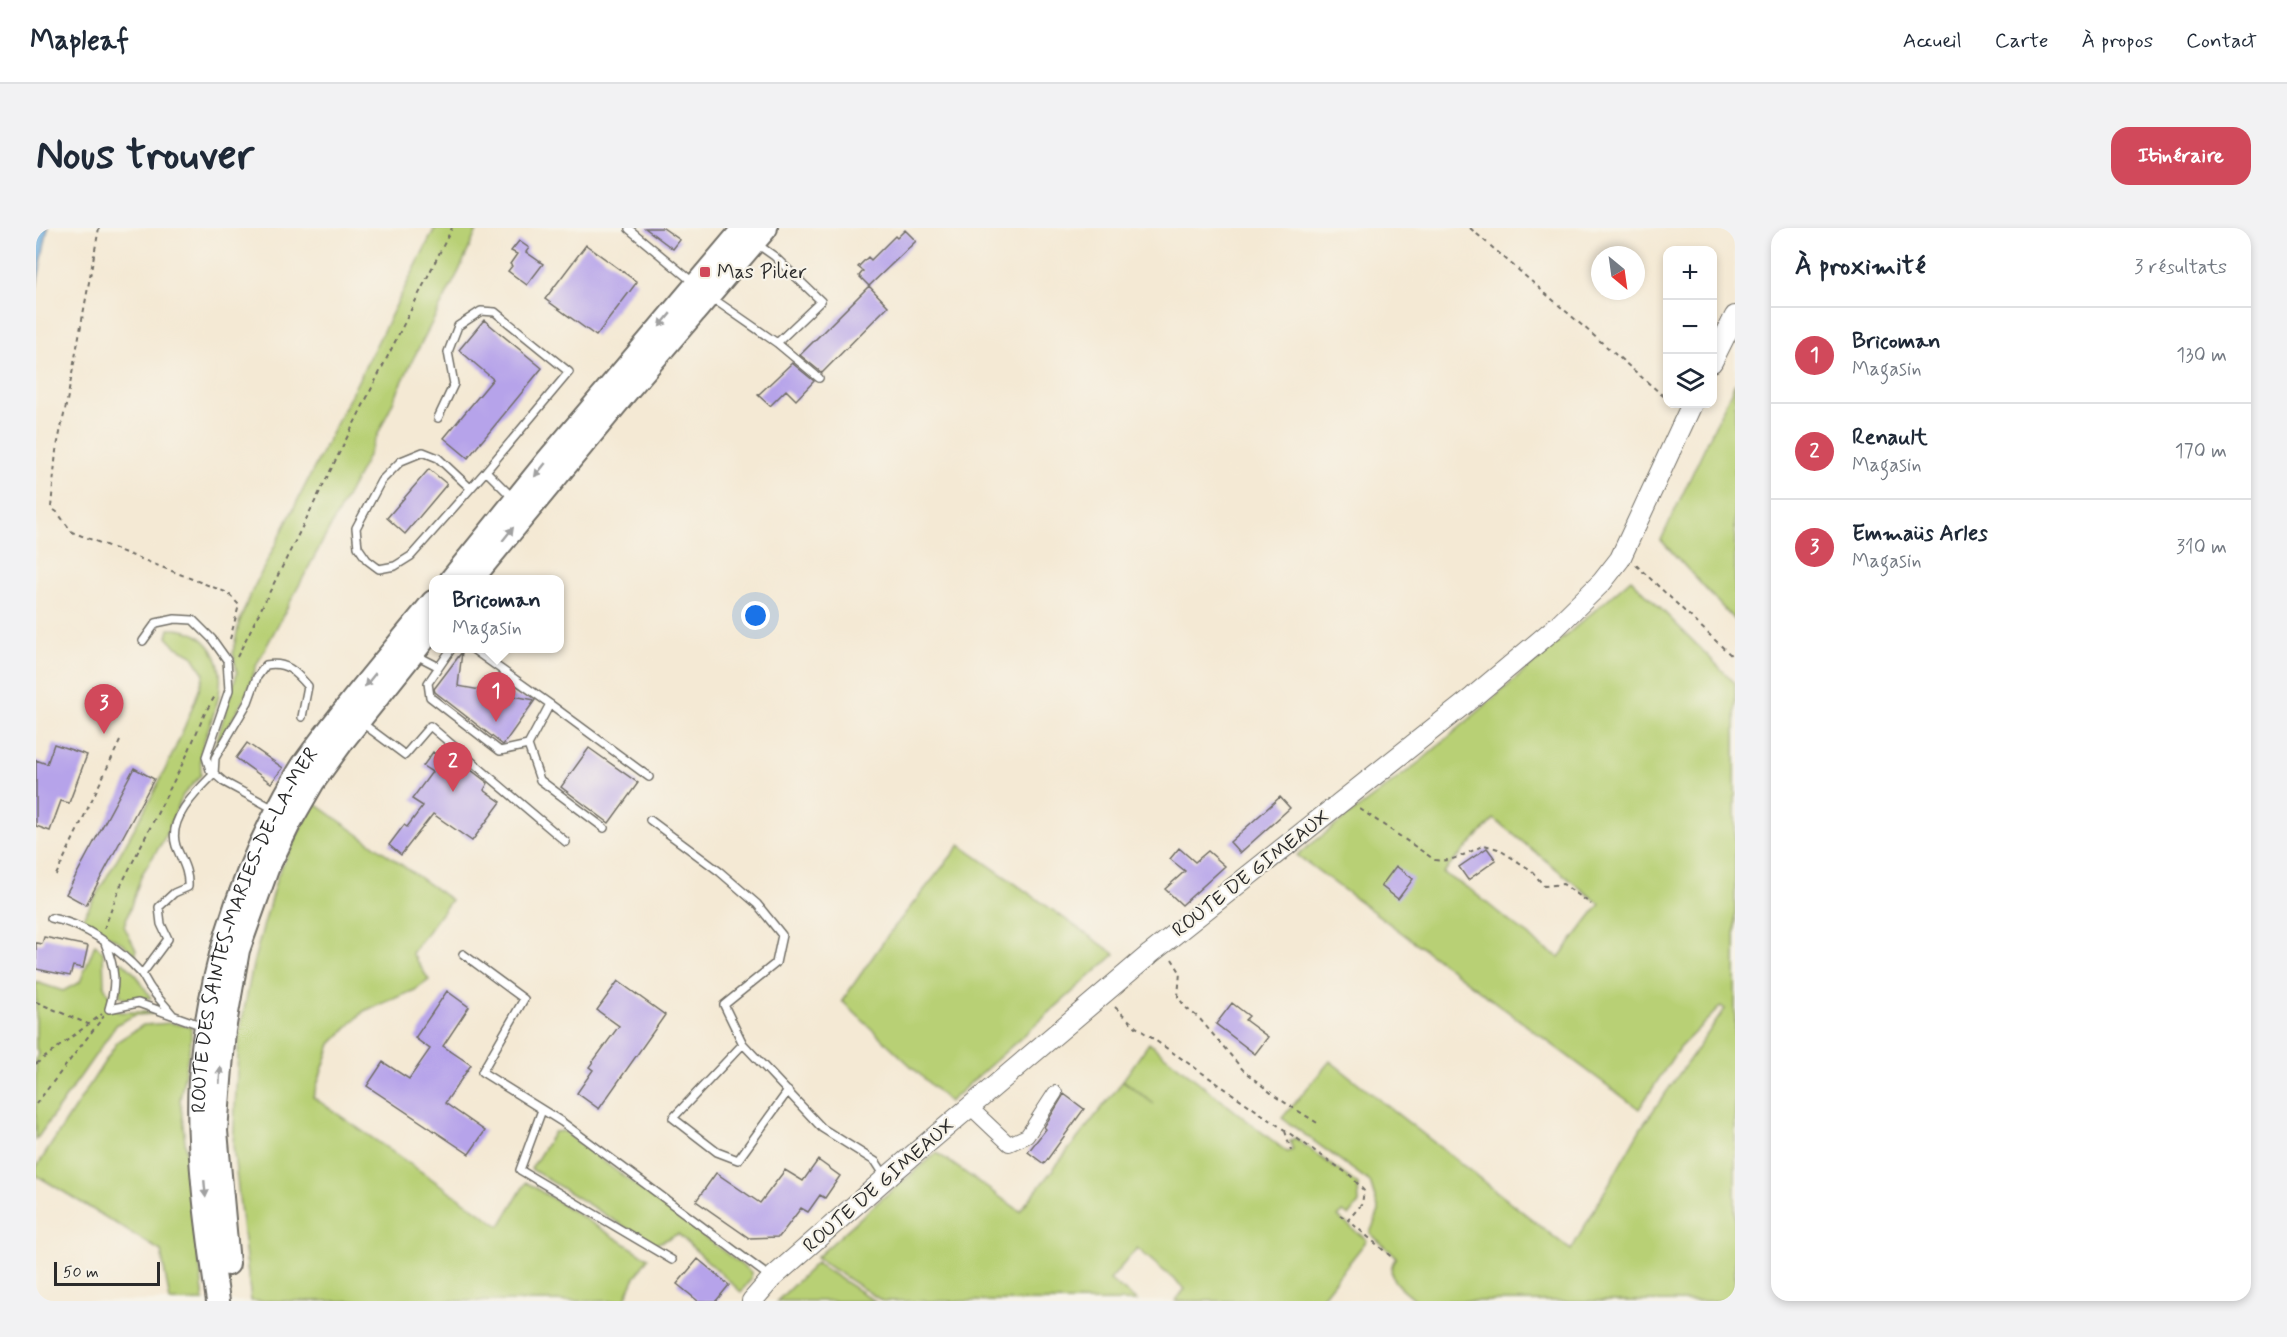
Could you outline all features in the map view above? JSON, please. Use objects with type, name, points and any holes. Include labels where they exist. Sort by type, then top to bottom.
[{"type":"main road","points":[[455,575],[521,505],[751,232]]},
{"type":"main road","points":[[474,575],[521,505]]},
{"type":"main road","name":"ROUTE DES SAINTES-MARIES-DE-LA-MER","points":[[229,1301],[230,1286],[216,1131],[215,1029],[227,931],[243,884],[267,828],[285,814],[305,762],[352,716],[405,649],[429,609]]},
{"type":"main road","name":"ROUTE DES SAINTES-MARIES-DE-LA-MER","points":[[405,649],[429,631]]},
{"type":"main road","name":"ROUTE DES SAINTES-MARIES-DE-LA-MER","points":[[215,1029],[200,1081],[201,1136],[218,1301]]},
{"type":"street","points":[[1717,354],[1735,316]]},
{"type":"street","name":"ROUTE DE GIMEAUX","points":[[752,1301],[772,1278],[886,1178],[1102,995],[1464,705],[1554,629],[1602,582],[1623,552],[1690,408]]},
{"type":"street","points":[[970,1107],[1009,1144],[1027,1136],[1055,1093]]},
{"type":"lane","points":[[629,229],[702,289],[777,343],[819,378]]},
{"type":"lane","points":[[751,232],[821,301],[777,343]]},
{"type":"lane","points":[[438,418],[454,384],[447,352],[458,326],[481,311],[495,312],[569,372],[486,471],[471,488],[411,556],[395,566],[379,568],[367,560],[358,547],[356,528],[381,482],[401,461],[423,452],[438,458],[471,488]]},
{"type":"lane","points":[[486,471],[521,505]]},
{"type":"lane","points":[[143,641],[156,623],[175,619],[194,620],[226,658],[229,690],[206,757],[210,771],[224,782],[285,814]]},
{"type":"lane","points":[[405,649],[439,667]]},
{"type":"lane","points":[[449,653],[428,683],[430,697],[500,751],[528,745]]},
{"type":"lane","points":[[478,653],[649,777]]},
{"type":"lane","points":[[142,974],[168,939],[161,924],[159,907],[174,893],[188,887],[189,875],[175,843],[177,822],[193,796],[214,774],[215,758],[248,702],[256,677],[266,665],[278,662],[294,670],[308,686],[302,717]]},
{"type":"lane","points":[[550,704],[528,745],[540,780],[604,828]]},
{"type":"lane","points":[[352,716],[405,755],[430,726],[566,842]]},
{"type":"lane","points":[[650,820],[720,872],[749,898],[782,935],[776,963],[724,1005],[743,1044],[822,1128],[876,1162],[886,1178]]},
{"type":"lane","points":[[51,918],[91,932],[105,943],[142,974],[172,1014]]},
{"type":"lane","points":[[105,943],[113,963],[115,990],[109,1009],[138,1003],[215,1029]]},
{"type":"lane","points":[[463,954],[524,999],[482,1072],[562,1122],[772,1278]]},
{"type":"lane","points":[[743,1044],[674,1118],[717,1152],[738,1160],[788,1091]]},
{"type":"lane","points":[[542,1110],[520,1170],[672,1260]]},
{"type":"path","points":[[99,228],[56,451],[51,508],[57,512],[72,532],[228,593],[239,605],[226,658]]},
{"type":"path","points":[[243,645],[452,228]]},
{"type":"path","points":[[1470,228],[1663,396]]},
{"type":"path","points":[[1623,552],[1735,659]]},
{"type":"path","points":[[56,875],[120,741]]},
{"type":"path","points":[[105,922],[120,887],[187,755]]},
{"type":"path","points":[[1346,799],[1435,860],[1444,862],[1451,860],[1484,844],[1498,849],[1531,870],[1544,886],[1563,884],[1591,904]]},
{"type":"path","points":[[1163,944],[1180,972],[1178,997],[1186,1008],[1199,1018],[1245,1071],[1276,1097],[1319,1124]]},
{"type":"path","points":[[1102,995],[1136,1027],[1284,1128],[1361,1185],[1364,1191],[1362,1204],[1348,1220]]},
{"type":"path","points":[[36,1002],[88,1024]]},
{"type":"path","points":[[36,1064],[109,1009]]},
{"type":"path","points":[[36,1104],[109,1009]]},
{"type":"path","points":[[1284,1128],[1291,1151]]},
{"type":"path","points":[[1340,1215],[1394,1259]]},
{"type":"green space","points":[[435,228],[478,228],[364,464],[257,664],[245,698],[214,750],[237,673],[233,652],[239,623],[249,597]]},
{"type":"green space","points":[[1735,383],[1735,621],[1661,540]]},
{"type":"green space","points":[[1631,579],[1735,683],[1735,1301],[1417,1301],[1400,1288],[1393,1277],[1391,1271],[1396,1257],[1370,1233],[1379,1211],[1370,1182],[1282,1118],[1330,1061],[1571,1250],[1641,1128],[1725,1009],[1721,1006],[1679,1048],[1639,1109],[1297,855],[1422,760]],"holes":[[[1494,819],[1600,904],[1559,957],[1540,946],[1471,890],[1443,873]]]},
{"type":"green space","points":[[169,629],[195,634],[204,641],[217,660],[220,685],[216,706],[201,752],[201,775],[183,795],[163,841],[142,874],[124,926],[136,950],[136,955],[122,943],[81,921],[133,832],[165,770],[193,706],[204,674],[192,655],[175,646],[167,637]]},
{"type":"green space","points":[[313,802],[451,900],[412,953],[429,980],[415,990],[364,1011],[331,1044],[313,1097],[500,1226],[526,1182],[648,1258],[634,1279],[624,1301],[251,1301],[233,1145],[239,1035],[254,960],[277,877]]},
{"type":"green space","points":[[960,845],[1115,954],[949,1102],[842,1001],[888,935]]},
{"type":"green space","points":[[95,944],[103,952],[104,986],[118,1012],[150,1012],[152,1014],[135,1015],[117,1024],[36,1140],[36,1060],[38,1053],[36,1048],[36,982],[63,991],[80,982]]},
{"type":"green space","points":[[123,962],[137,976],[151,998],[125,999],[120,996],[119,965]]},
{"type":"green space","points":[[171,1023],[191,1027],[191,1039],[180,1099],[204,1301],[170,1301],[161,1251],[36,1175],[36,1168],[118,1041],[143,1025]]},
{"type":"green space","points":[[1149,1043],[1287,1152],[1293,1150],[1290,1141],[1295,1138],[1358,1185],[1359,1203],[1349,1216],[1343,1212],[1338,1217],[1367,1240],[1319,1301],[1175,1301],[1185,1289],[1137,1248],[1110,1280],[1137,1301],[882,1301],[816,1258],[937,1153],[1020,1211],[1123,1081],[1154,1104],[1123,1080]]},
{"type":"green space","points":[[563,1131],[751,1272],[751,1279],[741,1292],[678,1234],[654,1245],[531,1169],[554,1132]]},
{"type":"green space","points":[[816,1263],[875,1301],[777,1301]]},
{"type":"water","points":[[36,228],[48,228],[36,289]]},
{"type":"building","points":[[645,228],[663,228],[680,240],[673,249]]},
{"type":"building","points":[[905,230],[916,241],[869,286],[859,276],[863,271],[858,267],[868,257],[871,260],[895,236],[897,238]]},
{"type":"building","points":[[519,241],[529,248],[526,252],[543,264],[527,285],[508,271],[517,254],[511,251]]},
{"type":"building","points":[[586,245],[637,282],[596,336],[545,299]]},
{"type":"building","points":[[869,286],[888,306],[822,373],[800,355]]},
{"type":"building","points":[[484,320],[542,368],[468,458],[444,438],[493,379],[459,350]]},
{"type":"building","points":[[792,363],[814,381],[796,400],[786,390],[770,406],[758,395]]},
{"type":"building","points":[[429,469],[447,484],[405,534],[387,518]]},
{"type":"building","points":[[462,653],[458,686],[535,700],[503,745],[434,689]]},
{"type":"building","points":[[247,743],[283,768],[271,783],[236,758]]},
{"type":"building","points":[[54,744],[87,755],[69,803],[61,801],[50,831],[36,826],[36,760],[47,764]]},
{"type":"building","points":[[589,748],[638,783],[609,823],[561,787]]},
{"type":"building","points":[[446,751],[488,783],[484,790],[501,802],[472,841],[433,814],[401,855],[389,845],[404,825],[407,827],[423,806],[412,799],[432,772],[423,766],[433,752],[441,758]]},
{"type":"building","points":[[134,768],[154,779],[86,905],[66,894]]},
{"type":"building","points":[[1280,797],[1290,808],[1240,853],[1230,842]]},
{"type":"building","points":[[1179,848],[1195,862],[1208,851],[1225,866],[1182,905],[1165,889],[1185,871],[1170,859]]},
{"type":"building","points":[[1487,848],[1496,860],[1468,880],[1459,867]]},
{"type":"building","points":[[1396,866],[1413,879],[1398,899],[1381,886]]},
{"type":"building","points":[[44,937],[88,946],[83,968],[73,966],[70,976],[36,969],[36,943],[42,944]]},
{"type":"building","points":[[618,981],[665,1015],[599,1109],[577,1093],[593,1070],[589,1067],[619,1026],[597,1010]]},
{"type":"building","points":[[447,991],[469,1007],[443,1046],[471,1065],[445,1103],[485,1131],[469,1154],[367,1086],[383,1062],[409,1079],[430,1049],[415,1038]]},
{"type":"building","points":[[1232,1003],[1249,1016],[1245,1020],[1268,1037],[1255,1054],[1216,1024]]},
{"type":"building","points":[[1064,1094],[1084,1109],[1044,1164],[1028,1152],[1046,1129],[1044,1127]]},
{"type":"building","points":[[818,1160],[840,1176],[825,1198],[820,1195],[808,1212],[801,1208],[779,1237],[749,1238],[696,1201],[716,1173],[760,1203],[785,1170],[803,1181]]},
{"type":"building","points":[[698,1259],[729,1285],[716,1301],[698,1301],[677,1284]]},
{"type":"place","name":"Mas Pilier","points":[[705,272]]},
{"type":"place","name":"Bricoman","points":[[496,722]]},
{"type":"place","name":"Emmaüs Arles","points":[[104,734]]},
{"type":"place","name":"Renault","points":[[453,792]]}]
